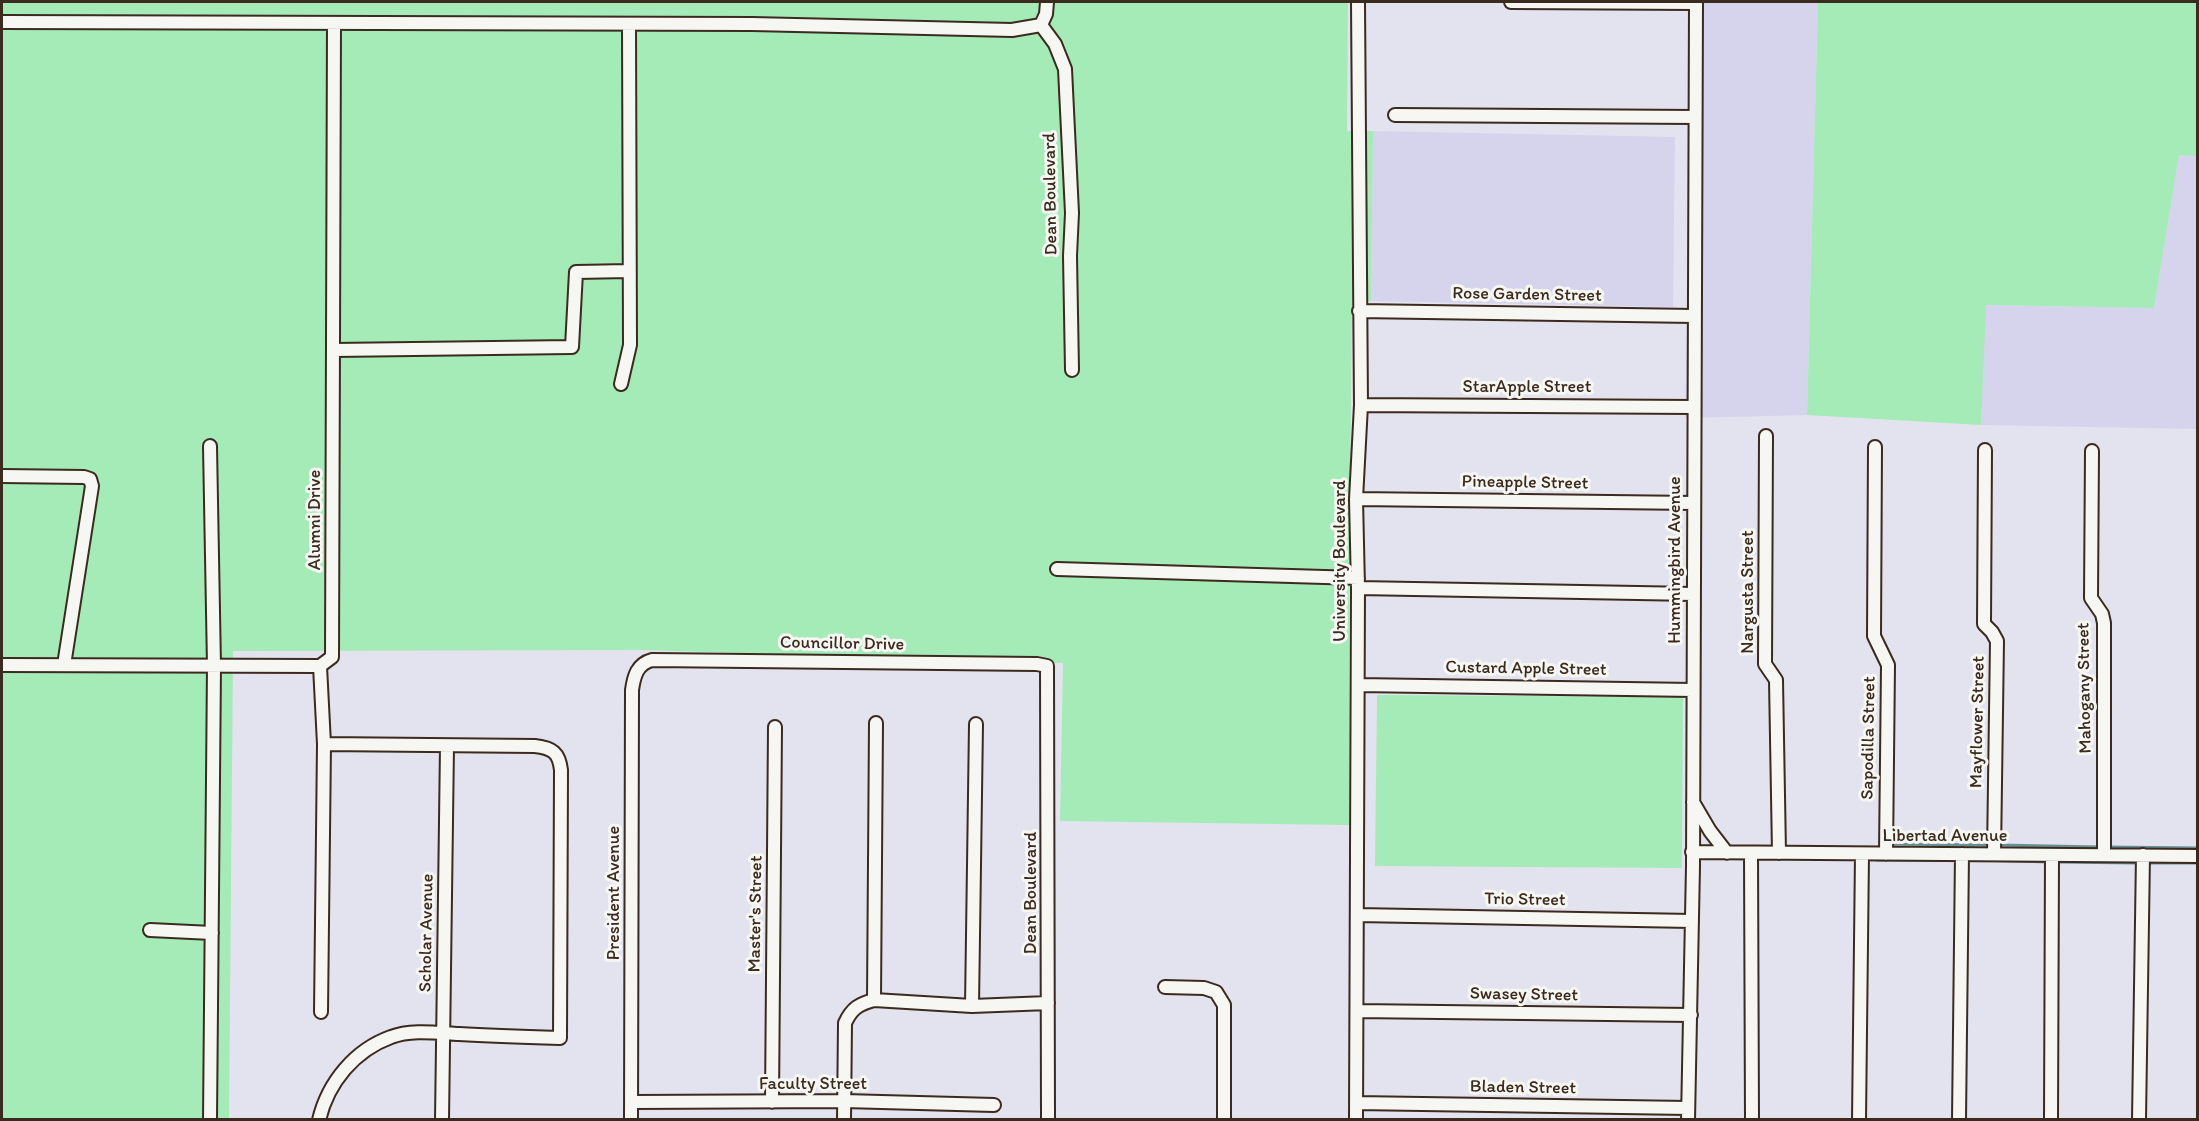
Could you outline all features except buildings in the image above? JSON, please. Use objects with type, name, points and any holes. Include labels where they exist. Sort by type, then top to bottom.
[{"type":"street","points":[[2,21],[752,24],[1012,30],[1041,25],[1046,14],[1047,2]]},
{"type":"street","name":"University Boulevard","points":[[1356,1119],[1358,583],[1356,499],[1360,405],[1358,2]]},
{"type":"street","points":[[1511,2],[1696,2]]},
{"type":"street","name":"Hummingbird Avenue","points":[[1688,1114],[1692,921],[1696,2]]},
{"type":"street","name":"Alumni Drive","points":[[321,1012],[324,744],[320,666],[332,657],[334,23]]},
{"type":"street","points":[[621,384],[630,345],[628,24]]},
{"type":"street","name":"Dean Boulevard","points":[[1041,25],[1055,44],[1065,69],[1072,213],[1070,256],[1072,370]]},
{"type":"street","points":[[1395,115],[1695,117]]},
{"type":"street","points":[[334,350],[572,347],[576,272],[629,272]]},
{"type":"street","name":"Rose Garden Street","points":[[1359,311],[1694,316]]},
{"type":"street","name":"StarApple Street","points":[[1360,405],[1694,407]]},
{"type":"street","name":"Nargusta Street","points":[[1766,436],[1765,664],[1776,680],[1779,853]]},
{"type":"street","points":[[210,446],[214,666],[210,1119]]},
{"type":"street","name":"Sapodilla Street","points":[[1875,447],[1874,636],[1888,665],[1886,854]]},
{"type":"street","name":"Mayflower Street","points":[[1985,450],[1984,624],[1997,641],[1994,854]]},
{"type":"street","name":"Mahogany Street","points":[[2092,451],[2091,598],[2102,614],[2104,623],[2104,855]]},
{"type":"street","points":[[2,476],[90,479],[92,486],[64,665]]},
{"type":"street","name":"Pineapple Street","points":[[1356,499],[1694,503]]},
{"type":"street","points":[[1057,569],[1358,583],[1693,594]]},
{"type":"street","name":"Councillor Drive","points":[[638,667],[652,660],[1037,664],[1047,666]]},
{"type":"street","points":[[2,665],[320,666]]},
{"type":"street","name":"Dean Boulevard","points":[[1047,666],[1048,1119]]},
{"type":"street","name":"President Avenue","points":[[631,1119],[632,690],[638,667]]},
{"type":"street","name":"Custard Apple Street","points":[[1358,685],[1693,690]]},
{"type":"street","points":[[874,1000],[876,723]]},
{"type":"street","points":[[972,1006],[976,724]]},
{"type":"street","name":"Master's Street","points":[[772,1102],[776,727]]},
{"type":"street","points":[[319,1119],[331,1088],[358,1056],[393,1036],[409,1033],[560,1038],[561,770],[560,759],[555,751],[547,747],[535,746],[324,744]]},
{"type":"street","name":"Scholar Avenue","points":[[442,1119],[447,746]]},
{"type":"street","points":[[1692,800],[1710,831],[1727,853]]},
{"type":"street","name":"Libertad Avenue","points":[[1692,852],[2198,856]]},
{"type":"street","points":[[1751,853],[1752,1119]]},
{"type":"street","points":[[1859,1119],[1862,854]]},
{"type":"street","points":[[1959,1119],[1962,854]]},
{"type":"street","points":[[2051,1119],[2052,855]]},
{"type":"street","points":[[2139,1119],[2143,855]]},
{"type":"street","name":"Trio Street","points":[[1357,915],[1692,921]]},
{"type":"street","points":[[150,930],[212,933]]},
{"type":"street","points":[[1165,987],[1204,988],[1216,992],[1224,1005],[1224,1119]]},
{"type":"street","points":[[844,1119],[845,1023],[851,1011],[860,1004],[874,1000],[972,1006],[1048,1003]]},
{"type":"street","name":"Swasey Street","points":[[1357,1011],[1691,1015]]},
{"type":"street","name":"Faculty Street","points":[[632,1102],[844,1101],[994,1105]]},
{"type":"street","name":"Bladen Street","points":[[1356,1103],[1688,1114]]},
{"type":"shaded area","points":[[1693,2],[1818,2],[1807,415],[1685,418]]},
{"type":"shaded area","points":[[1373,131],[1675,137],[1673,307],[1371,301]]},
{"type":"shaded area","points":[[2179,154],[2197,156],[2197,429],[1981,425],[1985,305],[2154,308]]},
{"type":"green space","points":[[2,2],[1348,2],[1347,131],[1373,131],[1371,301],[1352,303],[1349,825],[1060,821],[1063,663],[642,650],[233,651],[229,1119],[2,1120]]},
{"type":"green space","points":[[1818,2],[2197,2],[2197,156],[2179,155],[2154,308],[1986,305],[1981,425],[1807,415]]},
{"type":"green space","points":[[1377,695],[1683,697],[1682,868],[1375,866]]},
{"type":"waterway","points":[[1890,844],[1992,845]]},
{"type":"waterway","points":[[1998,845],[2100,847]]},
{"type":"waterway","points":[[2106,847],[2198,848]]},
{"type":"waterway","points":[[1877,860],[1959,860]]},
{"type":"waterway","points":[[1983,860],[2049,862]]},
{"type":"waterway","points":[[2055,862],[2139,863]]},
{"type":"waterway","points":[[2145,863],[2198,863]]}]
